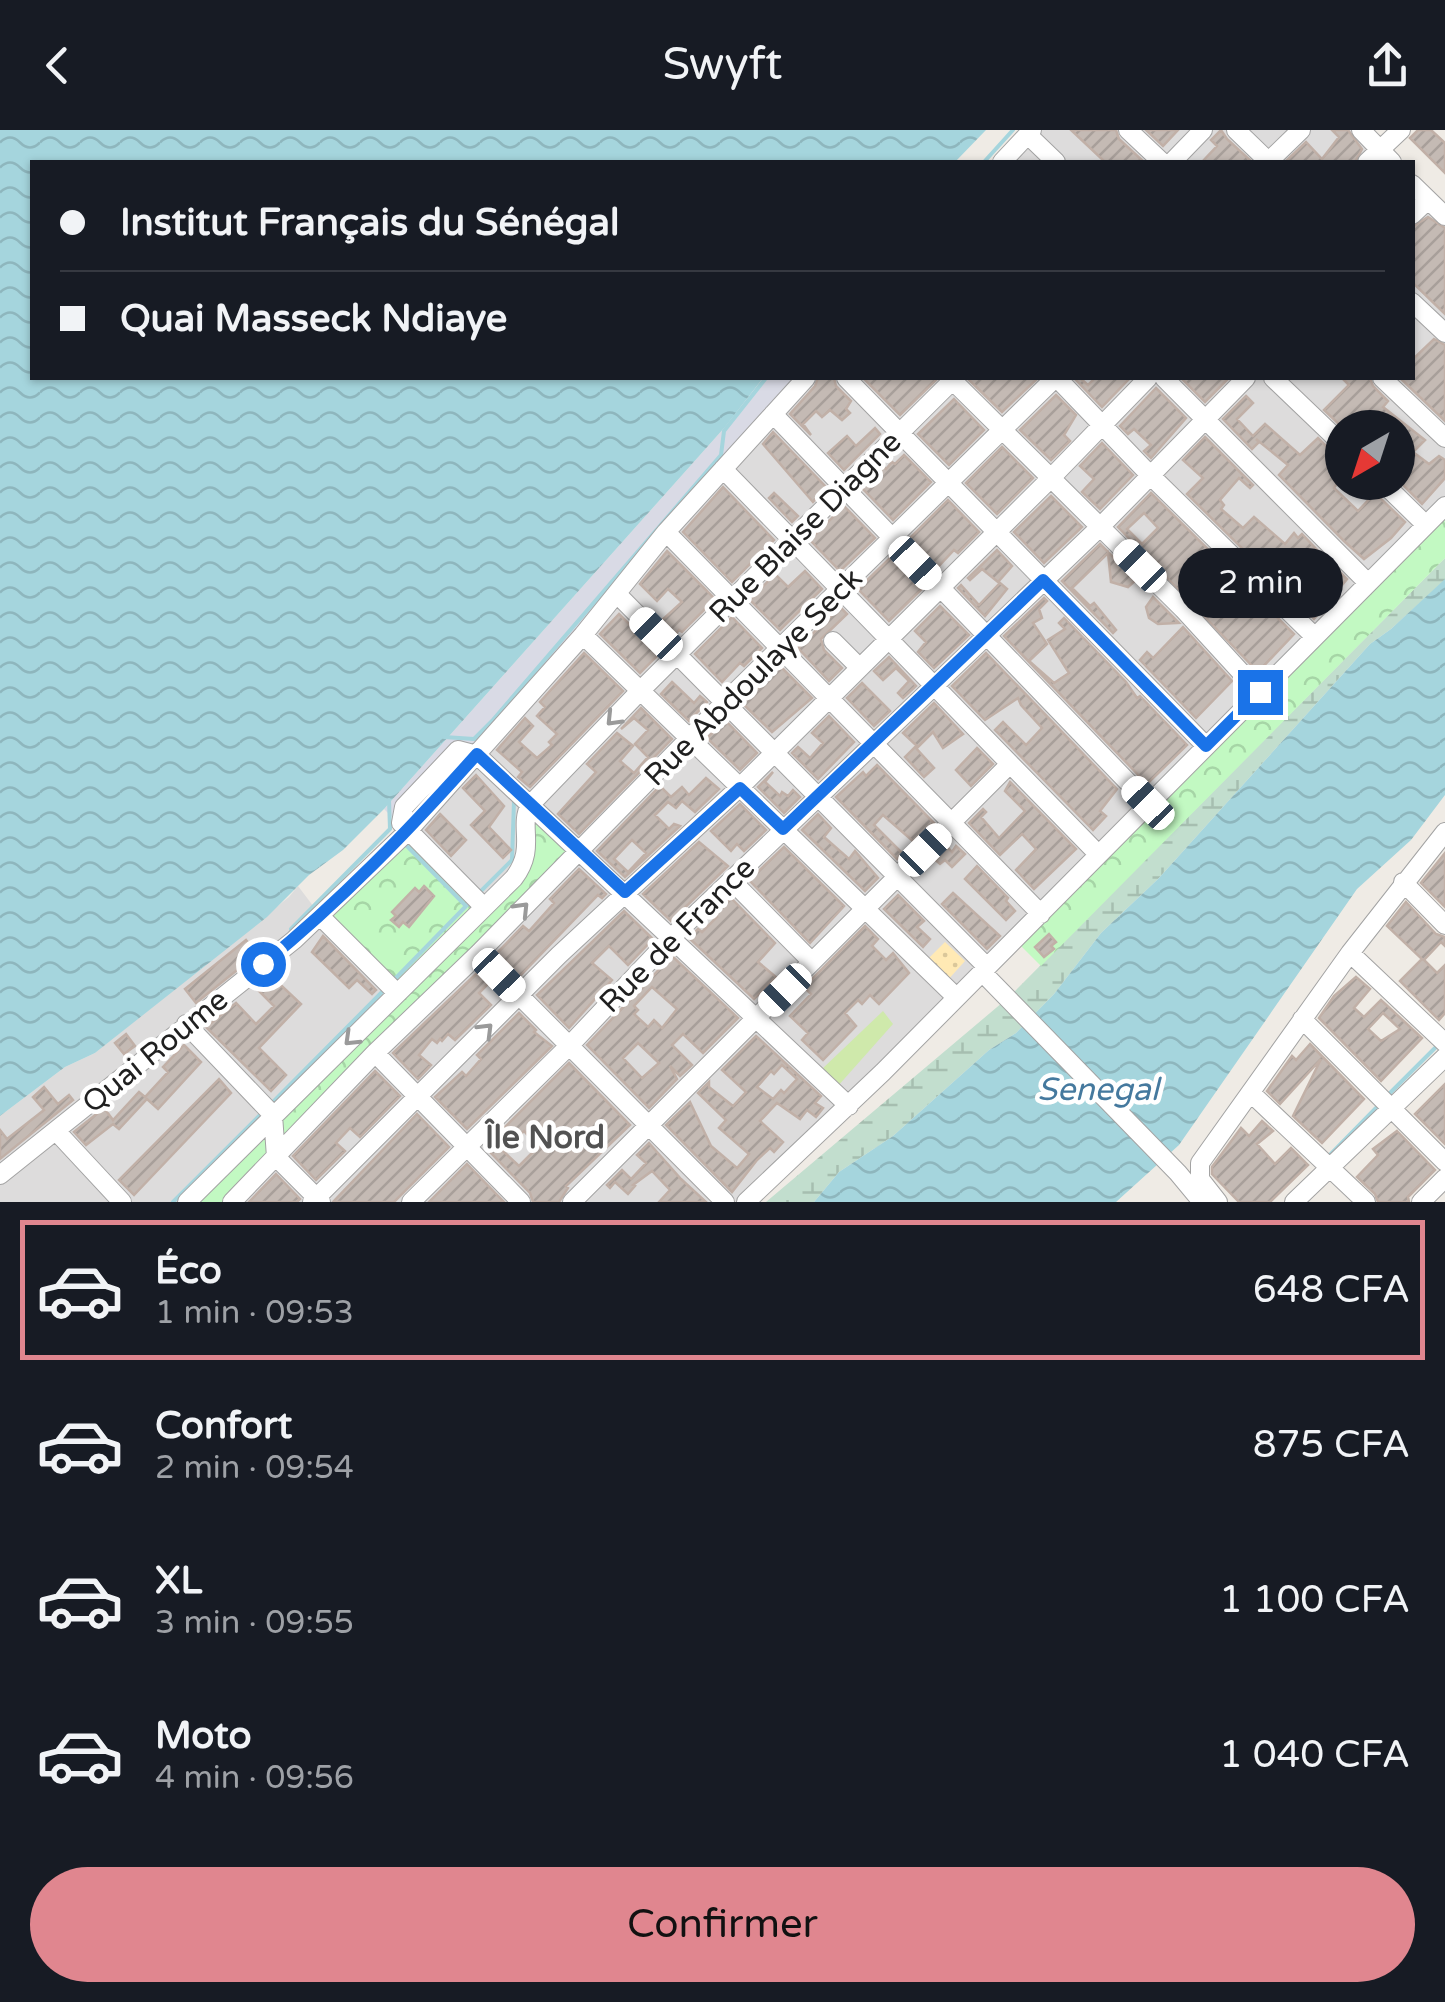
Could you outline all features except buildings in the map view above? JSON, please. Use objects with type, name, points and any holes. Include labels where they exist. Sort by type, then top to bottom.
[{"type":"street","points":[[1128,130],[1160,160]]},
{"type":"street","points":[[1174,160],[1203,130]]},
{"type":"street","points":[[1236,130],[1266,160]]},
{"type":"street","points":[[1270,160],[1301,130]]},
{"type":"street","points":[[1361,130],[1380,158],[1401,130]]},
{"type":"street","points":[[1004,160],[1030,132],[1054,160]]},
{"type":"street","points":[[1415,187],[1445,216]]},
{"type":"street","points":[[1415,212],[1428,200]]},
{"type":"street","points":[[1415,305],[1445,334]]},
{"type":"street","points":[[728,463],[736,439],[788,380]]},
{"type":"street","points":[[728,463],[804,380]]},
{"type":"street","points":[[848,380],[1206,746]]},
{"type":"street","name":"Rue Blaise Diagne","points":[[530,805],[950,380]]},
{"type":"street","points":[[954,380],[1260,692]]},
{"type":"street","name":"Rue Abdoulaye Seck","points":[[232,1202],[726,701],[1054,380]]},
{"type":"street","points":[[1058,380],[1315,637]]},
{"type":"street","points":[[186,1024],[273,1115],[276,1158],[316,1200],[625,892],[740,788],[1146,380]]},
{"type":"street","points":[[1166,380],[1368,583]]},
{"type":"street","name":"Rue de France","points":[[411,1202],[730,880],[1101,526],[1244,380]]},
{"type":"street","points":[[1275,380],[1325,428]]},
{"type":"street","points":[[1384,380],[1445,438]]},
{"type":"street","points":[[773,414],[1148,803]]},
{"type":"street","points":[[728,463],[792,541],[1098,854]]},
{"type":"street","name":"Quai Roume","points":[[0,1176],[320,916],[407,832],[728,463]]},
{"type":"street","points":[[1400,500],[1426,525]]},
{"type":"street","points":[[746,1202],[849,1106],[1445,506]]},
{"type":"street","points":[[666,532],[1040,914]]},
{"type":"street","points":[[616,594],[898,876],[1202,1202]]},
{"type":"street","points":[[583,634],[956,997]]},
{"type":"street","points":[[834,641],[860,668]]},
{"type":"street","points":[[477,754],[849,1106]]},
{"type":"street","points":[[572,1202],[1010,764]]},
{"type":"street","points":[[187,1202],[524,865],[528,852],[526,812],[530,805]]},
{"type":"street","points":[[407,832],[484,907]]},
{"type":"street","points":[[1218,1202],[1200,1179],[1200,1163],[1350,953],[1445,832]]},
{"type":"street","points":[[730,880],[812,962]]},
{"type":"street","points":[[1403,882],[1445,925]]},
{"type":"street","points":[[320,916],[397,993]]},
{"type":"street","points":[[1350,953],[1445,1043]]},
{"type":"street","points":[[478,954],[724,1202]]},
{"type":"street","points":[[382,1008],[380,1048],[417,1099],[521,1202]]},
{"type":"street","points":[[1302,1020],[1445,1162]]},
{"type":"street","points":[[1294,1202],[1445,1057]]},
{"type":"street","points":[[1252,1094],[1366,1202]]},
{"type":"street","points":[[56,1131],[122,1202]]},
{"type":"street","points":[[1421,1202],[1445,1178]]},
{"type":"shaded area","points":[[1032,130],[1361,130],[1390,160],[1004,160]]},
{"type":"shaded area","points":[[1415,186],[1445,216],[1445,506],[746,1202],[0,1202],[0,1116],[65,1067],[95,1053],[298,886],[320,915],[804,380],[1415,380]]},
{"type":"shaded area","points":[[761,380],[804,380],[407,832],[384,809],[725,427]]},
{"type":"green space","points":[[1445,519],[1445,558],[1041,966],[1021,946]]},
{"type":"green space","points":[[1445,558],[1445,580],[1370,644],[1158,879],[1101,933],[1054,994],[1016,1033],[989,1050],[893,1136],[839,1172],[814,1202],[766,1202],[1009,997]]},
{"type":"green space","points":[[531,809],[574,850],[227,1202],[193,1202],[523,875]]},
{"type":"green space","points":[[408,839],[476,906],[396,985],[327,916]]},
{"type":"green space","points":[[883,1011],[893,1024],[837,1087],[821,1070]]},
{"type":"sand","points":[[945,942],[965,961],[946,982],[926,961]]},
{"type":"water","points":[[0,130],[986,130],[957,160],[30,160],[30,380],[761,380],[725,427],[343,850],[309,875],[267,917],[95,1053],[65,1067],[0,1116]]},
{"type":"water","name":"Senegal","points":[[1445,579],[1445,795],[1411,840],[1357,889],[1179,1145],[1116,1202],[814,1202],[839,1172],[893,1136],[989,1050],[1016,1033],[1054,994],[1101,933],[1158,879],[1370,644]]},
{"type":"waterway","points":[[986,160],[1013,130]]},
{"type":"waterway","points":[[444,737],[474,739],[492,721],[721,455],[724,431],[764,380]]},
{"type":"waterway","points":[[291,929],[390,829],[389,800]]},
{"type":"waterway","points":[[479,893],[512,860],[514,801]]},
{"type":"waterway","points":[[403,842],[466,906]]},
{"type":"waterway","points":[[392,982],[469,903]]},
{"type":"waterway","points":[[272,1103],[385,989]]},
{"type":"waterway","points":[[1390,1093],[1435,1048]]},
{"type":"waterway","points":[[1326,1159],[1376,1108]]},
{"type":"waterway","points":[[173,1202],[262,1113]]},
{"type":"district","name":"Île Nord","points":[[545,1137]]},
{"type":"route","points":[[263,964],[294,940],[407,832],[477,754],[625,892],[740,788],[783,829],[1043,580],[1206,746],[1260,692]]}]
